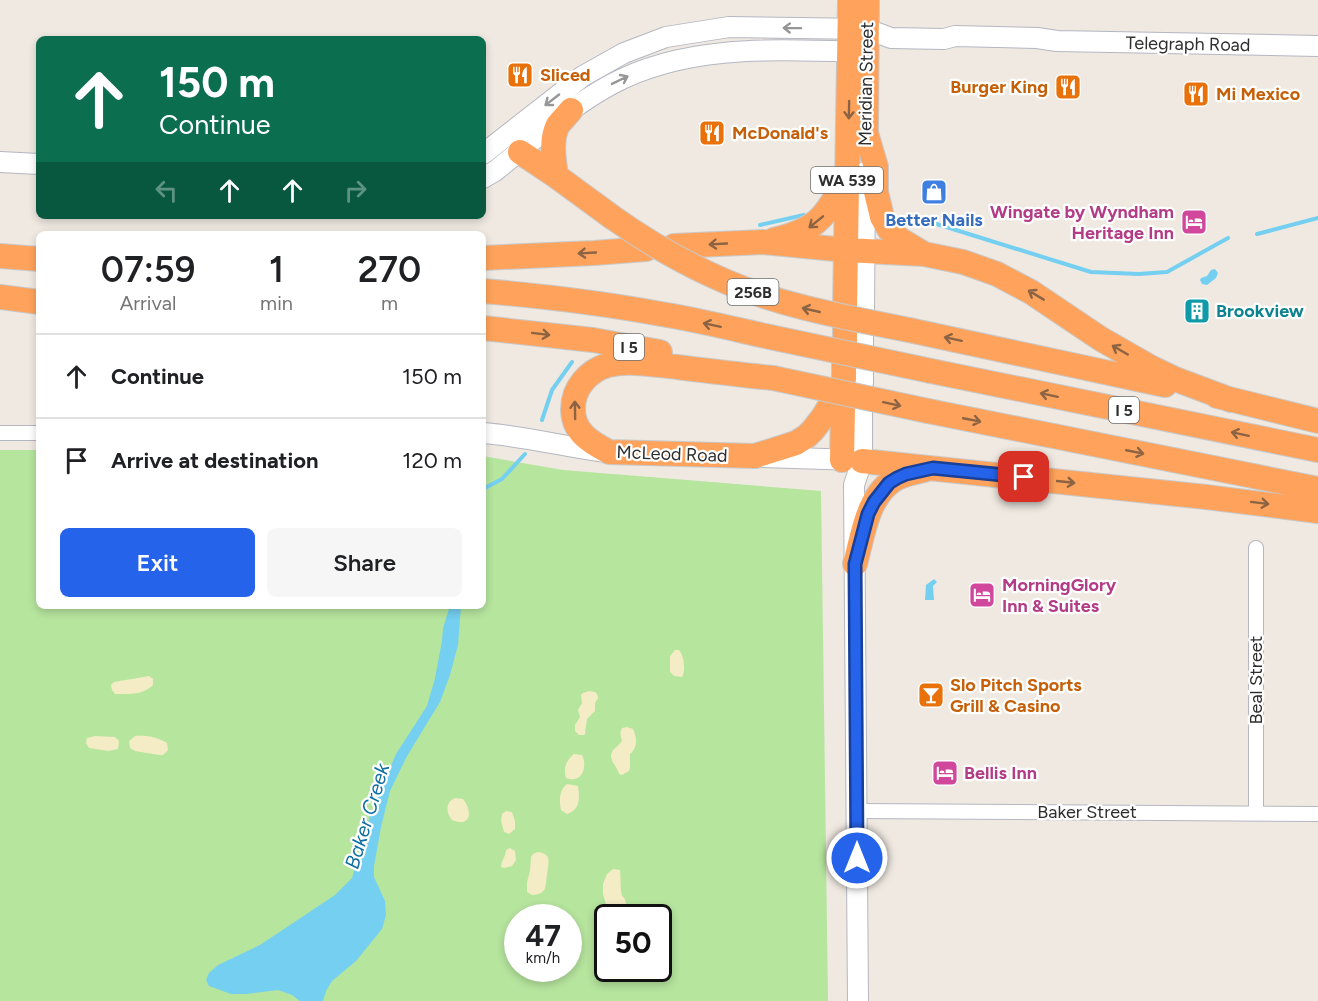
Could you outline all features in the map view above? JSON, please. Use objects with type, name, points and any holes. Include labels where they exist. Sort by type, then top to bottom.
[{"type":"highway","name":"Meridian Street","points":[[850,0],[858,40],[866,133]]},
{"type":"highway","name":"Meridian Street","points":[[852,348],[855,251],[848,174],[858,40],[867,0]]},
{"type":"highway","points":[[556,176],[553,158],[555,133],[572,110]]},
{"type":"highway","points":[[866,133],[876,167],[876,192],[882,217],[899,239],[924,254]]},
{"type":"highway","name":"256B","points":[[501,150],[556,176],[639,236],[680,260],[740,288],[800,307],[1231,400]]},
{"type":"highway","points":[[763,243],[792,236],[813,225],[830,207],[848,174]]},
{"type":"highway","points":[[674,246],[763,243],[924,254],[963,262],[997,274],[1031,292],[1101,339],[1175,379],[1231,400],[1318,421]]},
{"type":"highway","points":[[486,258],[645,249]]},
{"type":"highway","points":[[0,250],[36,250]]},
{"type":"highway","points":[[0,256],[36,259]]},
{"type":"highway","name":"I 5","points":[[486,291],[526,294],[664,314],[1318,450]]},
{"type":"highway","points":[[0,296],[36,297]]},
{"type":"highway","points":[[0,296],[36,302]]},
{"type":"highway","name":"I 5","points":[[486,328],[593,340],[669,354],[928,411],[1318,489]]},
{"type":"highway","points":[[609,452],[582,435],[573,415],[573,404],[581,384],[597,370],[610,365],[631,363],[773,378]]},
{"type":"highway","points":[[755,456],[796,443],[807,436],[824,417],[845,407],[852,460],[1206,497],[1318,512]]},
{"type":"highway","name":"McLeod Road","points":[[609,452],[755,456]]},
{"type":"highway","points":[[855,564],[868,514],[881,492],[897,478],[933,468]]},
{"type":"street","points":[[486,173],[501,150],[583,76],[624,53],[666,37],[729,27],[858,40]]},
{"type":"street","name":"Telegraph Road","points":[[858,40],[944,39],[966,36],[1037,38],[1058,41],[1318,46]]},
{"type":"street","points":[[501,150],[632,74],[673,61],[724,53],[858,40]]},
{"type":"street","name":"Meridian Street","points":[[855,251],[866,133]]},
{"type":"street","points":[[0,162],[36,164]]},
{"type":"street","points":[[0,433],[36,433]]},
{"type":"street","name":"McLeod Road","points":[[486,433],[511,435],[609,452]]},
{"type":"street","name":"McLeod Road","points":[[755,456],[852,460]]},
{"type":"street","points":[[852,460],[855,564],[858,1001]]},
{"type":"street","name":"Beal Street","points":[[1256,548],[1256,813]]},
{"type":"street","name":"Baker Street","points":[[856,811],[1318,814]]},
{"type":"green space","points":[[0,450],[36,450],[36,609],[486,609],[486,457],[563,470],[821,491],[828,1001],[0,1001]]},
{"type":"sand","points":[[675,650],[681,652],[683,659],[682,677],[674,676],[670,672],[670,656]]},
{"type":"sand","points":[[149,676],[153,679],[153,685],[145,691],[115,694],[112,690],[111,685],[114,682]]},
{"type":"sand","points":[[589,691],[595,692],[598,698],[595,711],[587,719],[585,734],[579,735],[575,731],[575,725],[580,717],[578,710],[582,703],[581,695]]},
{"type":"sand","points":[[622,728],[633,729],[636,742],[630,754],[629,771],[622,775],[619,774],[611,756],[622,741],[620,733]]},
{"type":"sand","points":[[135,736],[159,739],[167,743],[168,750],[163,755],[135,751],[130,748],[129,741]]},
{"type":"sand","points":[[115,737],[119,741],[118,749],[108,751],[89,748],[86,743],[87,738]]},
{"type":"sand","points":[[574,754],[582,755],[584,769],[580,777],[576,779],[566,778],[567,762]]},
{"type":"sand","points":[[567,784],[578,786],[579,795],[577,807],[567,814],[561,810],[560,799],[562,789]]},
{"type":"sand","points":[[455,798],[463,799],[468,808],[468,817],[463,822],[452,820],[449,814],[449,802]]},
{"type":"sand","points":[[506,811],[512,812],[515,821],[515,829],[509,834],[504,832],[501,821],[502,814]]},
{"type":"sand","points":[[510,848],[515,851],[516,860],[512,866],[501,867],[506,850]]},
{"type":"sand","points":[[538,852],[548,857],[546,883],[541,893],[532,895],[527,892],[527,882],[531,857]]},
{"type":"sand","points":[[613,869],[620,870],[621,893],[626,904],[606,904],[603,884],[607,874]]},
{"type":"water","name":"Wingate by Wyndham Heritage Inn","points":[[1215,269],[1218,273],[1216,278],[1207,285],[1202,284],[1201,278]]},
{"type":"water","points":[[934,579],[937,582],[933,586],[934,600],[925,600],[926,585]]},
{"type":"water","points":[[449,609],[461,609],[458,645],[450,675],[440,702],[407,756],[390,791],[381,827],[374,877],[385,901],[386,915],[382,929],[356,961],[332,981],[323,1001],[300,1001],[278,990],[231,994],[209,986],[206,980],[209,973],[218,965],[260,945],[335,895],[352,878],[370,816],[396,754],[427,706],[435,678],[443,628]]},
{"type":"waterway","name":"Baker Creek","points":[[760,225],[804,215]]},
{"type":"waterway","name":"Baker Creek","points":[[911,216],[1091,272],[1139,274],[1167,272],[1228,238]]},
{"type":"waterway","name":"Baker Creek","points":[[1257,234],[1318,218]]},
{"type":"waterway","name":"Baker Creek","points":[[542,420],[552,390],[572,362]]},
{"type":"waterway","name":"Baker Creek","points":[[486,487],[502,479],[525,454]]},
{"type":"place","name":"Sliced","points":[[520,75]]},
{"type":"place","name":"Burger King","points":[[1068,87]]},
{"type":"place","name":"Mi Mexico","points":[[1196,94]]},
{"type":"place","name":"McDonald's","points":[[712,133]]},
{"type":"place","name":"Better Nails","points":[[934,192]]},
{"type":"place","name":"Wingate by Wyndham Heritage Inn","points":[[1194,222]]},
{"type":"place","name":"Brookview","points":[[1197,311]]},
{"type":"place","name":"MorningGlory Inn & Suites","points":[[982,595]]},
{"type":"place","name":"Slo Pitch Sports Grill & Casino","points":[[931,695]]},
{"type":"place","name":"Bellis Inn","points":[[945,773]]},
{"type":"route","points":[[857,858],[855,564],[868,514],[889,483],[906,474],[933,468],[1024,477]]}]
